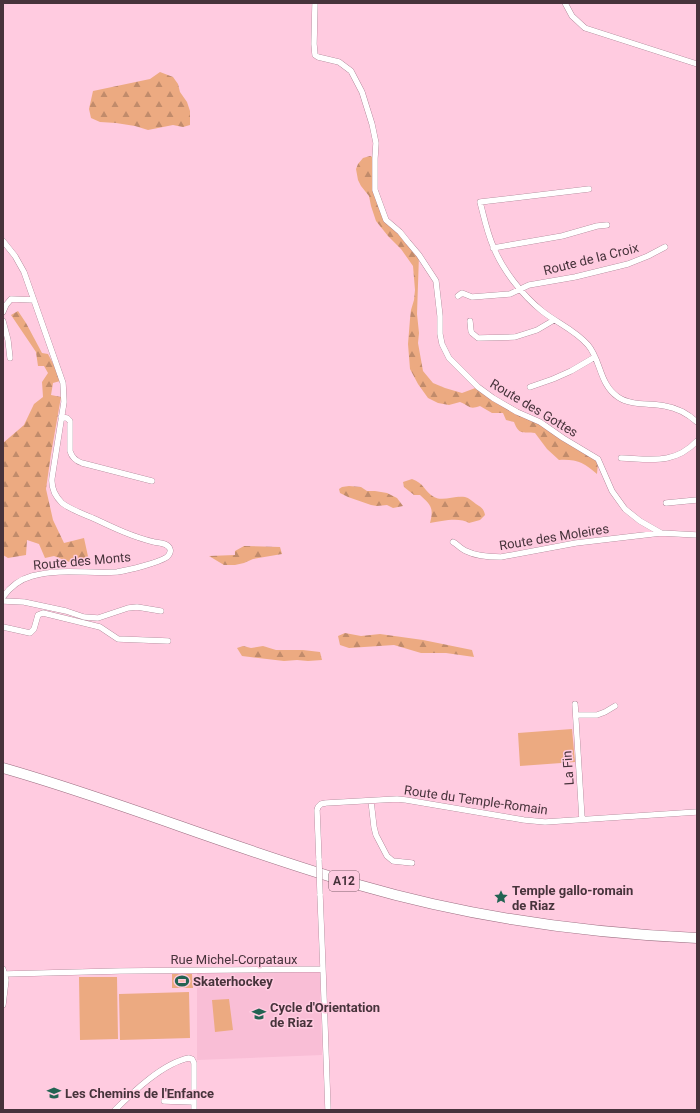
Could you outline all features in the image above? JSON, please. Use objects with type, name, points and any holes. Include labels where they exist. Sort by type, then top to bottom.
[{"type":"highway","name":"A12","points":[[3,768],[80,792],[320,874],[413,900],[482,915],[552,926],[629,934],[697,938]]},
{"type":"highway","name":"A12","points":[[3,774],[85,800],[305,876],[412,906],[480,921],[564,934],[641,942],[697,945]]},
{"type":"street","name":"Route des Gottes","points":[[315,3],[315,54],[318,57],[339,62],[351,71],[362,92],[376,142],[376,190],[386,220],[400,232],[419,255],[436,281],[440,316],[440,333],[442,344],[449,358],[478,387],[493,398],[540,422],[598,459],[612,491],[626,509],[640,521],[661,533],[697,535]]},
{"type":"street","points":[[565,3],[572,16],[585,28],[697,64]]},
{"type":"street","points":[[589,189],[480,202],[488,235],[493,248],[520,289],[532,302],[554,320],[578,334],[590,346],[605,382],[611,391],[619,398],[632,402],[667,406],[678,409],[689,415],[697,422]]},
{"type":"street","points":[[493,248],[562,236],[597,226],[607,226]]},
{"type":"street","name":"Route des Monts","points":[[3,241],[22,267],[63,384],[64,397],[52,481],[53,490],[59,499],[71,509],[143,539],[166,544],[170,549],[170,554],[166,557],[137,568],[124,571],[54,572],[30,576],[14,586],[3,597]]},
{"type":"street","name":"Route de la Croix","points":[[458,296],[462,293],[472,297],[510,294],[529,285],[575,277],[628,264],[665,247]]},
{"type":"street","points":[[3,312],[10,299],[34,300]]},
{"type":"street","points":[[470,321],[472,334],[478,338],[515,337],[537,330],[554,320]]},
{"type":"street","points":[[3,321],[8,340],[10,358]]},
{"type":"street","points":[[530,387],[571,371],[595,357]]},
{"type":"street","points":[[62,417],[67,418],[70,421],[70,451],[72,456],[77,461],[152,481]]},
{"type":"street","points":[[621,458],[663,459],[674,457],[686,451],[697,441]]},
{"type":"street","points":[[666,503],[697,500]]},
{"type":"street","name":"Route des Moleires","points":[[453,542],[466,551],[501,558],[576,543],[661,533]]},
{"type":"street","points":[[3,601],[24,602],[66,611],[84,617],[98,618],[128,608],[137,607],[161,611]]},
{"type":"street","points":[[3,627],[31,632],[34,628],[38,615],[43,613],[100,628],[118,639],[168,641]]},
{"type":"street","name":"La Fin","points":[[575,704],[582,819]]},
{"type":"street","points":[[576,715],[597,715],[606,712],[615,706]]},
{"type":"street","points":[[371,800],[376,835],[387,856],[393,861],[412,863]]},
{"type":"street","name":"Route du Temple-Romain","points":[[323,969],[317,810],[321,804],[371,800],[406,800],[524,820],[545,822],[697,812]]},
{"type":"street","points":[[323,969],[328,1110]]},
{"type":"street","name":"Rue Michel-Corpataux","points":[[4,972],[323,969]]},
{"type":"street","points":[[3,1005],[6,980],[4,972]]},
{"type":"street","points":[[115,1110],[148,1081],[166,1068],[189,1058],[192,1059],[194,1063],[194,1110]]},
{"type":"street","points":[[164,1101],[194,1102]]},
{"type":"shaded area","name":"Cycle d'Orientation de Riaz","points":[[320,972],[322,1055],[197,1060],[197,973]]},
{"type":"green space","points":[[160,72],[173,77],[178,84],[180,92],[187,102],[190,111],[190,125],[183,127],[173,125],[148,130],[135,126],[100,122],[91,118],[89,109],[93,91],[150,79]]},
{"type":"green space","points":[[370,156],[375,158],[375,190],[386,220],[419,255],[417,314],[419,333],[418,343],[423,371],[433,383],[462,393],[478,387],[539,421],[597,458],[597,474],[580,462],[559,460],[547,449],[535,433],[524,433],[519,431],[514,422],[506,420],[503,413],[492,413],[480,406],[471,408],[460,402],[449,405],[438,403],[428,398],[418,384],[410,369],[408,344],[411,310],[415,290],[413,266],[401,249],[376,221],[369,196],[358,180],[356,169],[358,164],[363,158]]},
{"type":"green space","points":[[18,311],[42,353],[48,354],[58,373],[60,381],[53,383],[51,395],[61,397],[46,489],[53,520],[64,543],[84,538],[89,561],[80,566],[54,556],[45,558],[39,544],[27,540],[26,555],[8,558],[3,555],[3,443],[24,425],[34,404],[43,397],[42,382],[48,373],[44,366],[38,366],[36,352],[11,315]]},
{"type":"green space","points":[[412,479],[419,483],[434,497],[441,499],[461,497],[468,498],[482,508],[485,515],[480,520],[469,523],[456,520],[430,523],[432,514],[431,507],[427,501],[420,495],[414,495],[404,487],[403,482]]},
{"type":"green space","points":[[349,486],[361,487],[367,491],[387,493],[397,498],[403,506],[393,508],[387,505],[371,505],[340,493],[339,489]]},
{"type":"green space","points":[[244,546],[280,547],[282,554],[253,559],[235,565],[224,565],[209,556],[235,555],[235,551]]},
{"type":"green space","points":[[345,633],[361,636],[380,634],[423,640],[472,650],[474,657],[446,653],[421,653],[394,645],[349,648],[340,645],[338,636]]},
{"type":"green space","points":[[243,646],[251,648],[263,646],[276,650],[303,650],[320,652],[322,660],[284,661],[242,656],[237,648]]},
{"type":"green space","points":[[572,729],[575,762],[520,766],[518,733]]},
{"type":"green space","name":"Skaterhockey","points":[[172,974],[192,974],[193,988],[172,988]]},
{"type":"green space","points":[[79,977],[117,977],[118,1039],[80,1040]]},
{"type":"green space","points":[[189,992],[190,1038],[120,1040],[119,994]]},
{"type":"green space","points":[[229,999],[233,1030],[215,1032],[212,1000]]},
{"type":"place","name":"Temple gallo-romain de Riaz","points":[[501,897]]},
{"type":"place","name":"Skaterhockey","points":[[182,981]]},
{"type":"place","name":"Cycle d'Orientation de Riaz","points":[[259,1014]]},
{"type":"place","name":"Les Chemins de l'Enfance","points":[[54,1093]]}]
